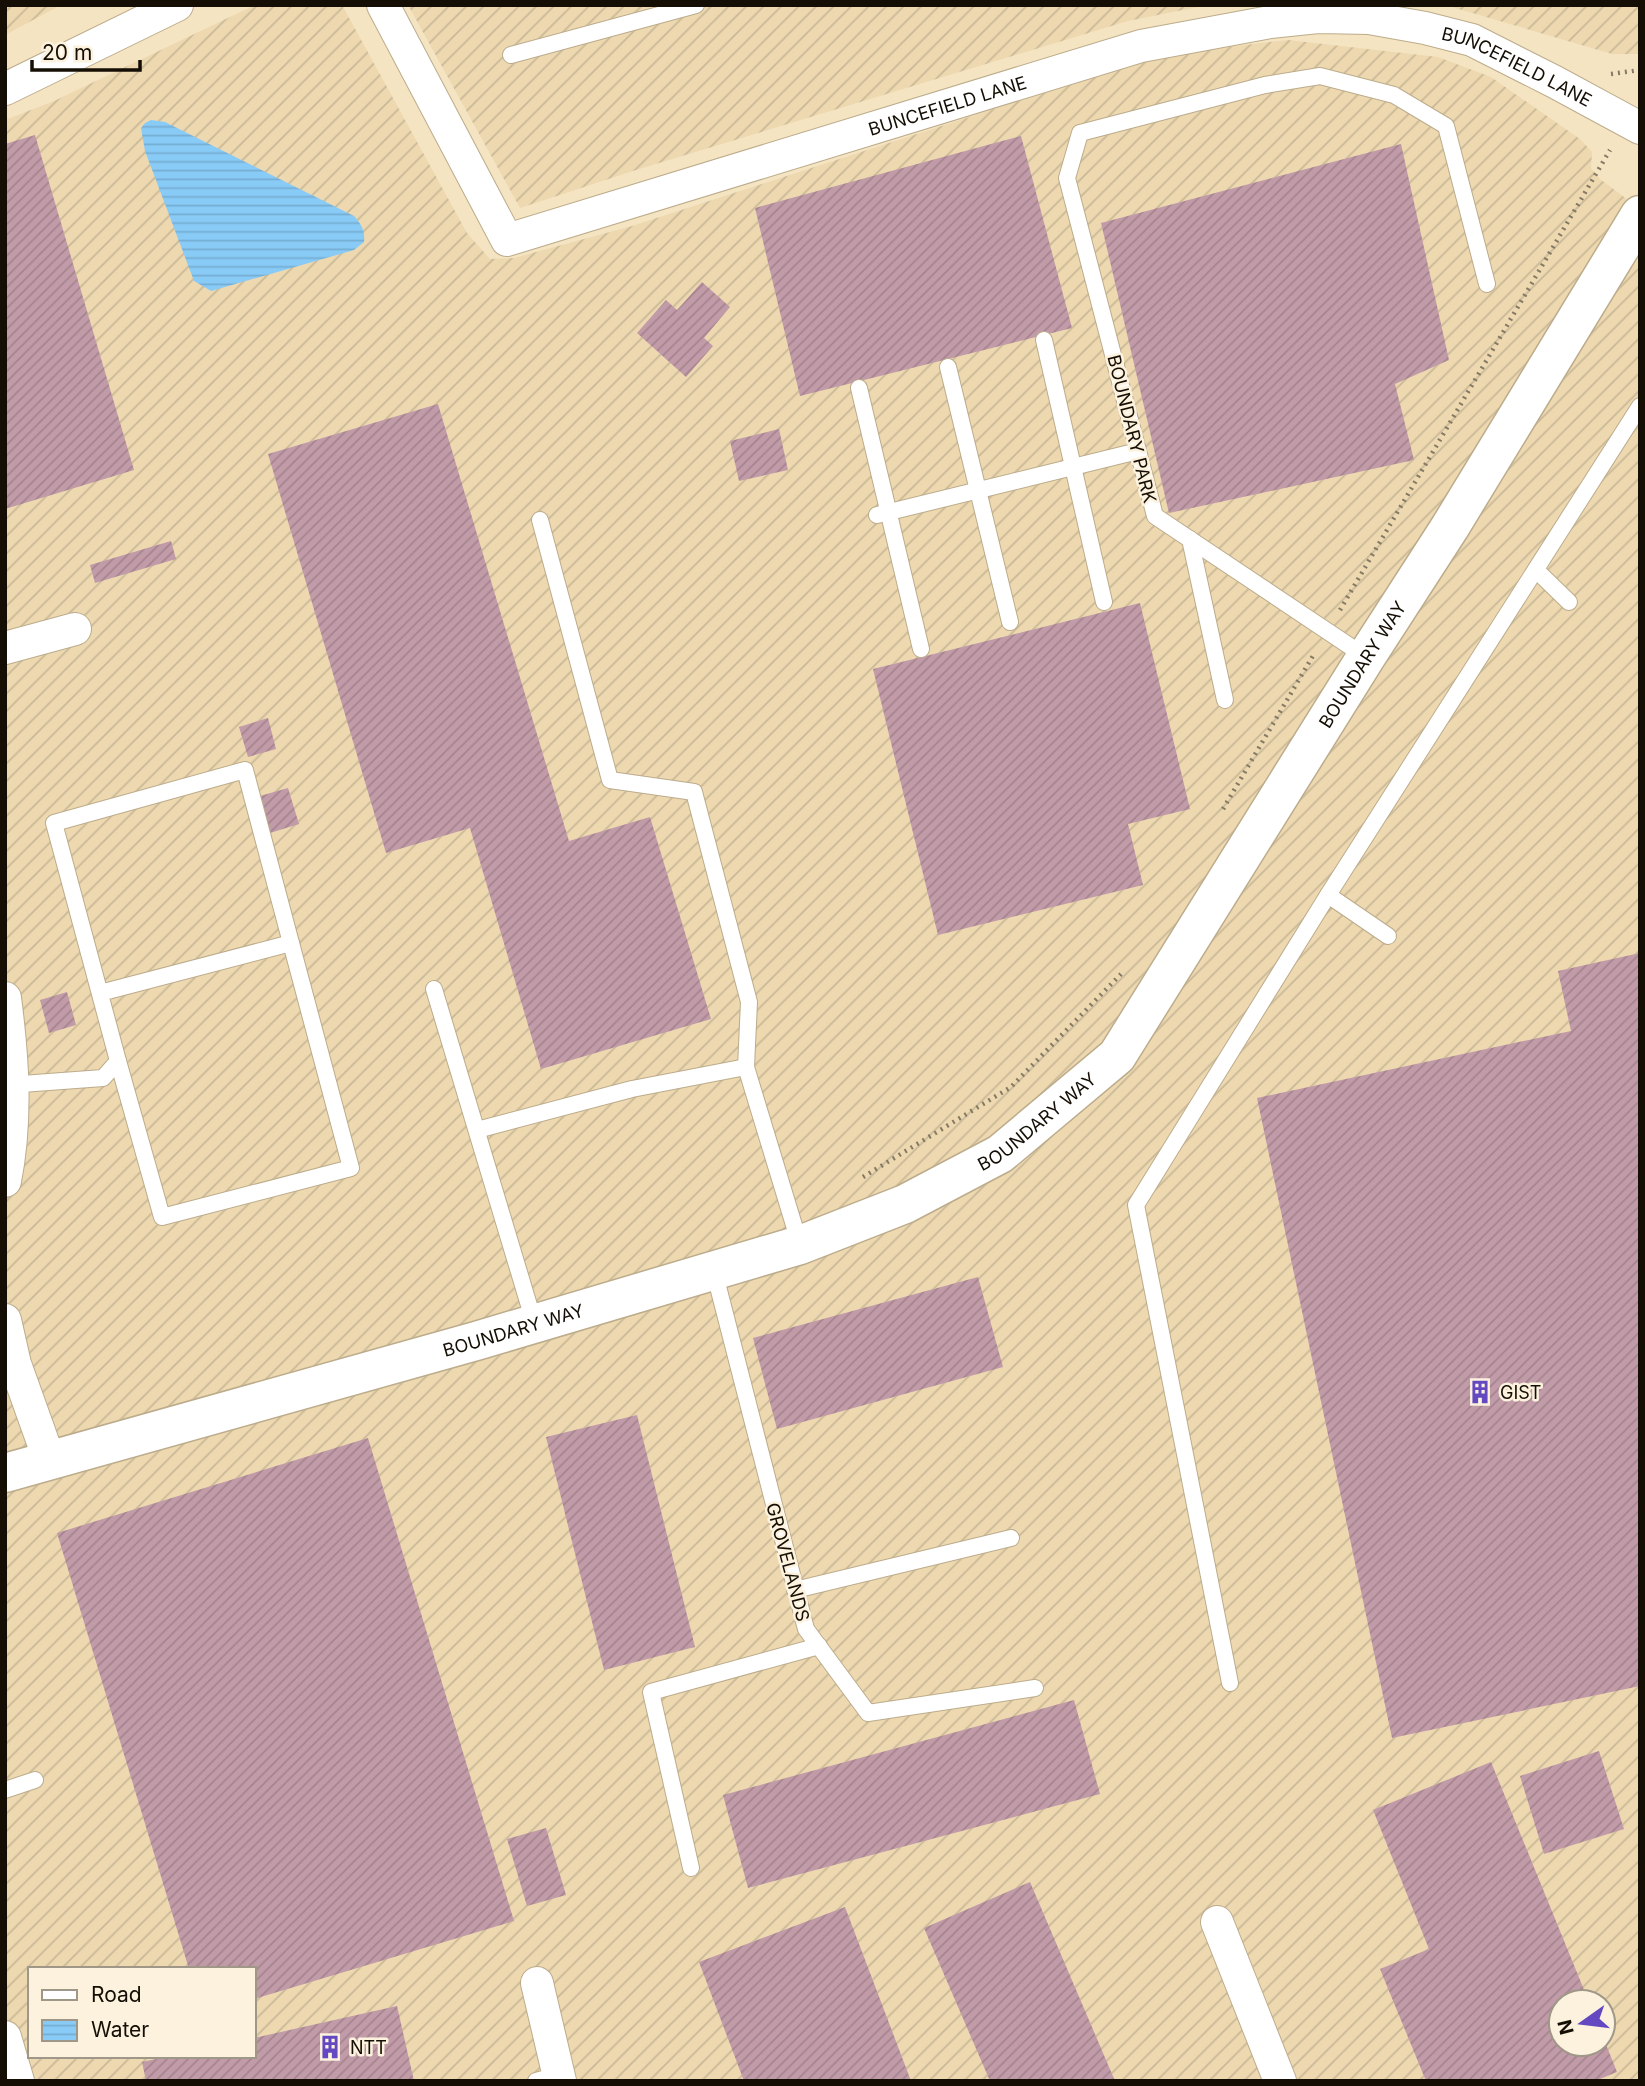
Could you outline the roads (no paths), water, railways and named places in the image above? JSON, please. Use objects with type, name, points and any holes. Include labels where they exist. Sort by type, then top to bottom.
[{"type":"street","points":[[5,89],[177,5]]},
{"type":"street","name":"BUNCEFIELD LANE","points":[[383,5],[507,240],[1141,46],[1270,22],[1369,18],[1472,40],[1633,125]]},
{"type":"street","name":"BOUNDARY WAY","points":[[5,1473],[463,1344],[800,1245],[905,1204],[1000,1154],[1117,1056],[1457,515],[1640,215]]},
{"type":"street","points":[[5,648],[75,629]]},
{"type":"street","points":[[5,998],[10,1155],[5,1181]]},
{"type":"street","points":[[5,1320],[15,1364],[49,1460]]},
{"type":"street","points":[[1217,1922],[1280,2081]]},
{"type":"street","points":[[537,1983],[551,2079]]},
{"type":"lane","points":[[511,55],[696,5]]},
{"type":"lane","name":"BOUNDARY PARK","points":[[1366,657],[1155,516],[1067,177],[1080,133],[1265,85],[1320,76],[1394,95],[1446,126],[1487,284]]},
{"type":"lane","points":[[1044,340],[1104,602]]},
{"type":"lane","points":[[948,367],[1010,622]]},
{"type":"lane","points":[[859,388],[883,514],[920,649]]},
{"type":"lane","points":[[1230,1683],[1136,1205],[1328,895],[1640,406]]},
{"type":"lane","points":[[883,514],[1138,451]]},
{"type":"lane","points":[[540,520],[610,780],[694,792],[749,1002],[746,1067],[800,1245]]},
{"type":"lane","points":[[1190,539],[1225,700]]},
{"type":"lane","points":[[1536,570],[1569,602]]},
{"type":"lane","points":[[244,770],[351,1168],[162,1217],[100,993],[54,823],[244,770]]},
{"type":"lane","points":[[1328,895],[1388,936]]},
{"type":"lane","points":[[100,993],[291,943]]},
{"type":"lane","points":[[434,989],[534,1322]]},
{"type":"lane","points":[[9,1085],[103,1078],[118,1061]]},
{"type":"lane","points":[[477,1130],[632,1089],[746,1067]]},
{"type":"lane","name":"GROVELANDS","points":[[714,1270],[806,1629],[868,1713],[1035,1688]]},
{"type":"lane","points":[[795,1590],[1011,1538]]},
{"type":"lane","points":[[691,1868],[651,1692],[819,1646]]},
{"type":"lane","points":[[5,1790],[35,1780]]},
{"type":"water","points":[[151,120],[165,122],[354,216],[362,228],[364,242],[354,250],[211,291],[194,281],[145,151],[141,128]]},
{"type":"place","name":"GIST","points":[[1480,1392]]},
{"type":"place","name":"NTT","points":[[330,2047]]}]
